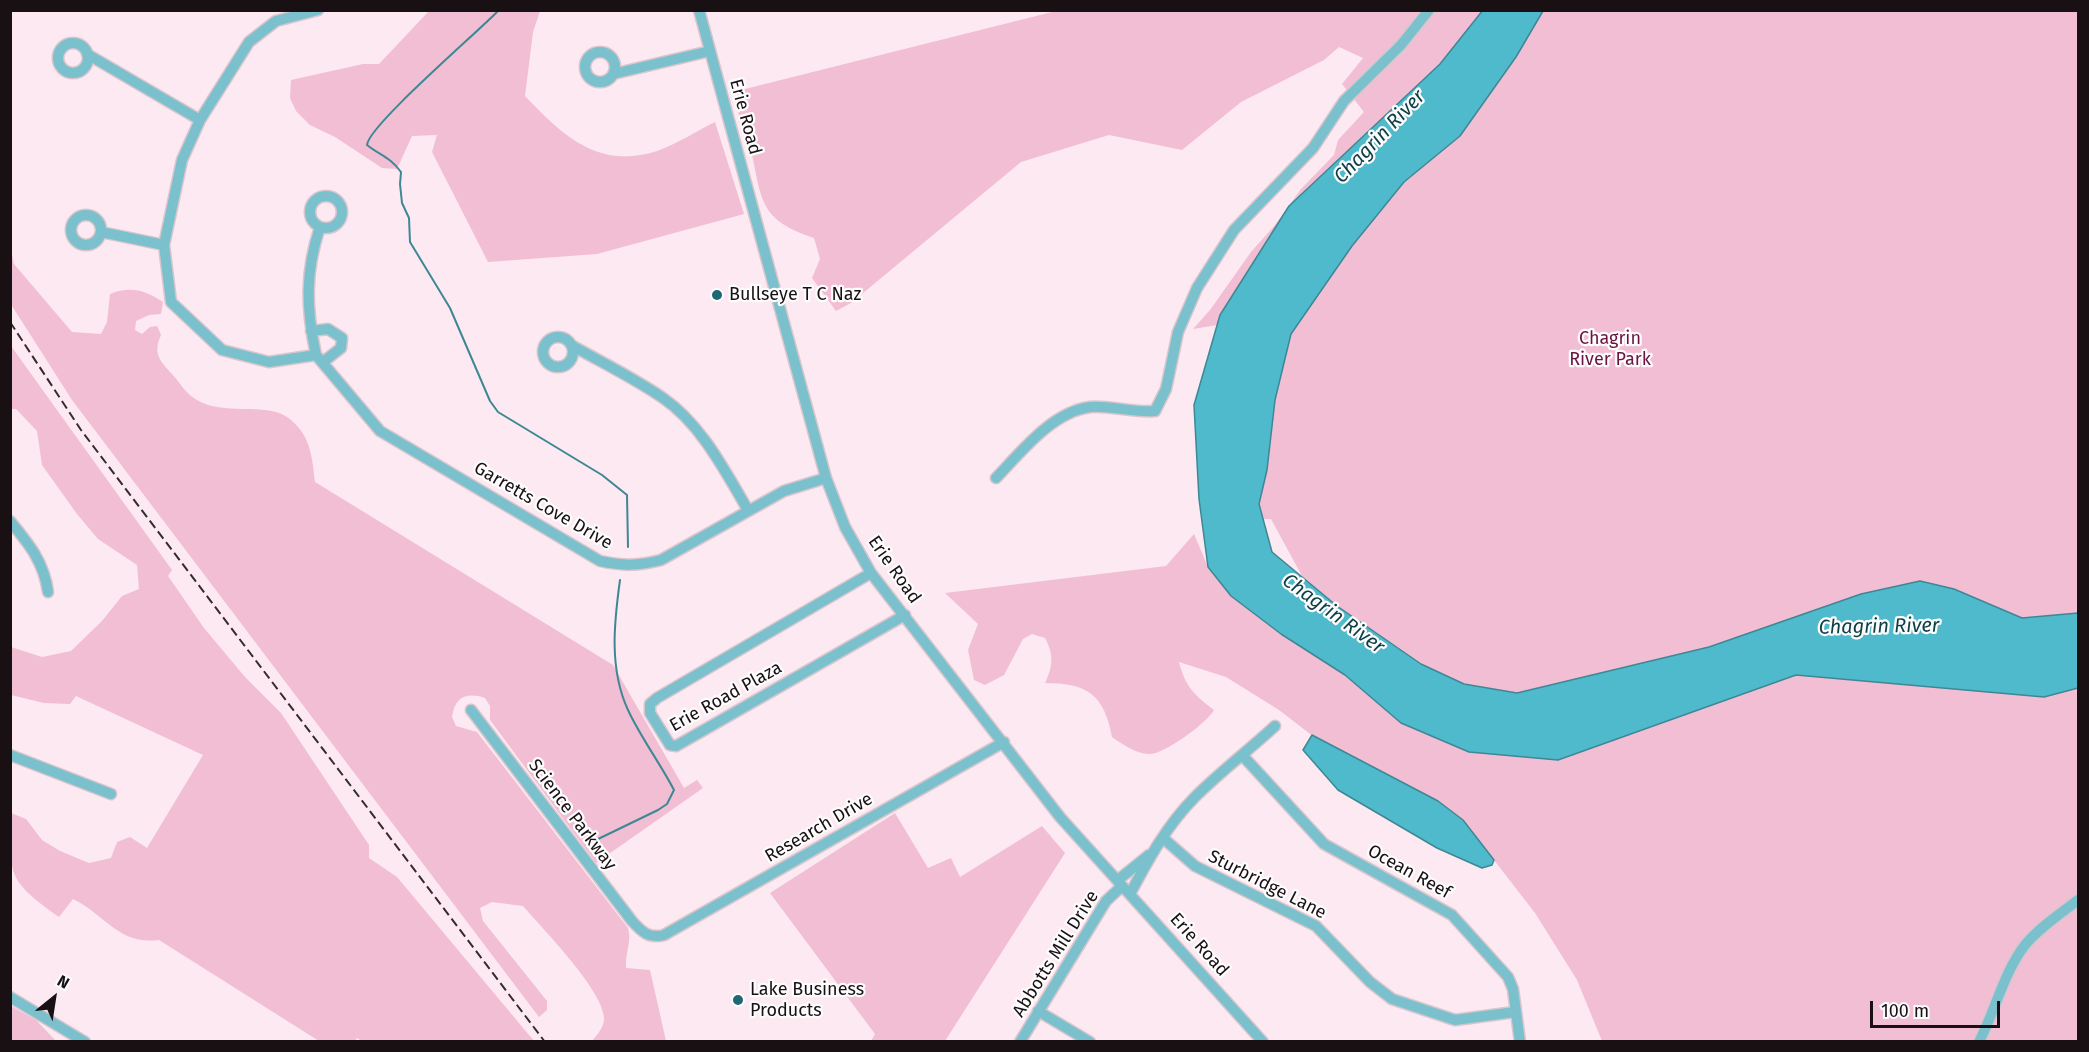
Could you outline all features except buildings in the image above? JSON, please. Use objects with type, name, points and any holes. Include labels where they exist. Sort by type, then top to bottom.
[{"type":"street","points":[[311,331],[328,329],[342,338],[341,348],[320,358],[269,363],[222,350],[171,302],[164,245],[182,160],[200,120],[249,42],[276,21],[318,10]]},
{"type":"street","name":"Erie Road","points":[[699,10],[826,478],[845,527],[871,573],[1060,817],[1263,1041]]},
{"type":"street","points":[[996,478],[1035,439],[1070,412],[1092,407],[1134,413],[1155,411],[1166,389],[1178,332],[1197,288],[1234,230],[1313,148],[1344,101],[1401,45],[1429,10]]},
{"type":"street","points":[[613,74],[710,51]]},
{"type":"street","points":[[87,54],[200,120]]},
{"type":"street","points":[[320,227],[314,244],[306,295],[311,331],[320,358]]},
{"type":"street","points":[[101,232],[164,245]]},
{"type":"street","points":[[571,345],[663,398],[678,411],[715,453],[748,510]]},
{"type":"street","name":"Garretts Cove Drive","points":[[320,358],[380,431],[600,561],[622,566],[640,566],[661,560],[784,491],[826,478]]},
{"type":"street","points":[[10,521],[36,554],[45,574],[48,592]]},
{"type":"street","name":"Erie Road Plaza","points":[[871,573],[657,698],[650,704],[650,713],[670,745],[675,746],[904,615]]},
{"type":"street","name":"Science Parkway","points":[[471,710],[632,921],[649,936]]},
{"type":"street","points":[[1123,886],[1195,797],[1275,726]]},
{"type":"street","name":"Research Drive","points":[[649,936],[664,935],[1004,742]]},
{"type":"street","points":[[10,755],[111,794]]},
{"type":"street","name":"Ocean Reef","points":[[1243,756],[1324,844],[1452,915],[1508,977],[1520,1041]]},
{"type":"street","name":"Sturbridge Lane","points":[[1162,838],[1195,866],[1317,926],[1370,982],[1392,999],[1455,1020],[1515,1012]]},
{"type":"street","points":[[1123,886],[1149,855]]},
{"type":"street","name":"Abbotts Mill Drive","points":[[1020,1041],[1106,901],[1123,886]]},
{"type":"street","points":[[1979,1041],[2011,969],[2025,945],[2045,925],[2079,900]]},
{"type":"street","points":[[10,997],[86,1041]]},
{"type":"street","points":[[1038,1011],[1090,1041]]},
{"type":"green space","name":"Chagrin River Park","points":[[1060,10],[2078,11],[2078,1041],[1602,1041],[1577,980],[1535,913],[1463,820],[1438,801],[1318,740],[1279,710],[1226,677],[1179,662],[1184,678],[1191,689],[1214,710],[1185,737],[1165,749],[1150,754],[1135,751],[1112,737],[1104,711],[1092,694],[1072,686],[1045,683],[1050,671],[1051,660],[1045,638],[1032,634],[1023,639],[1004,675],[985,685],[974,680],[968,650],[978,624],[945,593],[1166,566],[1194,534],[1208,567],[1231,596],[1281,634],[1345,675],[1559,760],[1796,675],[1850,679],[1841,638],[1565,750],[1332,631],[1271,519],[1223,520],[1242,321],[1193,329],[1210,310],[1251,252],[1275,225],[1301,189],[1334,155],[1338,140],[1364,112],[1342,84],[1363,58],[1339,47],[1324,60],[1241,102],[1182,150],[1109,135],[1021,162],[851,303],[836,311],[812,278],[820,259],[814,238],[782,224],[766,206],[761,195],[750,147],[740,124],[737,91]]},
{"type":"green space","points":[[429,11],[540,11],[533,32],[525,96],[568,136],[584,146],[617,156],[636,156],[657,151],[715,122],[744,214],[597,254],[488,262],[432,152],[437,135],[412,136],[397,169],[382,168],[335,137],[310,125],[296,111],[290,98],[291,80],[363,64],[379,64]]},
{"type":"green space","points":[[11,251],[14,264],[72,332],[101,334],[107,322],[110,294],[124,290],[137,290],[163,302],[161,314],[149,315],[136,321],[135,330],[142,334],[150,327],[157,326],[161,335],[158,352],[161,360],[193,397],[207,405],[267,410],[287,417],[306,438],[315,482],[613,665],[684,788],[697,780],[703,788],[596,863],[490,720],[490,706],[485,698],[467,696],[462,698],[456,705],[452,717],[456,726],[477,732],[628,928],[626,968],[650,970],[666,1041],[592,1041],[602,1027],[604,1017],[601,1005],[583,975],[523,906],[492,902],[480,908],[483,921],[547,1001],[547,1010],[539,1017],[72,400],[12,306]]},
{"type":"green space","points":[[11,346],[172,570],[168,576],[204,628],[245,677],[281,713],[369,845],[369,858],[397,877],[534,1041],[363,1042],[357,1038],[355,1041],[319,1041],[159,940],[133,938],[122,933],[73,899],[59,917],[29,894],[20,884],[12,864],[11,813],[26,819],[42,840],[60,851],[89,863],[111,858],[117,842],[130,837],[147,848],[203,755],[76,696],[70,704],[44,703],[11,695],[11,647],[42,657],[71,651],[102,621],[122,596],[139,589],[137,565],[98,539],[77,514],[42,465],[37,431],[16,409],[11,409]]},
{"type":"green space","points":[[895,813],[928,868],[951,858],[960,877],[1042,826],[1065,853],[945,1041],[871,1041],[875,1034],[770,893]]},
{"type":"green space","points":[[11,1006],[36,1020],[56,1041],[11,1041]]},
{"type":"water","name":"Chagrin River","points":[[1483,10],[1543,11],[1516,57],[1460,136],[1404,182],[1352,246],[1291,334],[1275,400],[1267,470],[1259,504],[1272,552],[1337,606],[1421,664],[1464,684],[1517,693],[1709,647],[1861,594],[1920,581],[1954,589],[2022,618],[2078,613],[2078,688],[2044,697],[1796,675],[1558,760],[1469,752],[1401,723],[1345,675],[1281,634],[1231,596],[1208,567],[1199,499],[1194,405],[1220,315],[1289,206],[1440,64]]},
{"type":"water","points":[[1312,735],[1438,801],[1463,820],[1494,860],[1492,865],[1482,868],[1437,848],[1338,790],[1303,750]]},
{"type":"waterway","points":[[499,10],[385,119],[367,145],[389,160],[401,172],[402,203],[409,218],[410,242],[450,308],[490,401],[498,412],[602,475],[627,495],[628,547]]},
{"type":"waterway","points":[[594,841],[658,810],[667,804],[674,790],[633,720],[622,694],[615,646],[620,580]]},
{"type":"railway","points":[[10,322],[81,430],[545,1042]]},
{"type":"place","name":"Bullseye T C Naz","points":[[717,295]]},
{"type":"place","name":"Lake Business Products","points":[[738,1000]]}]
